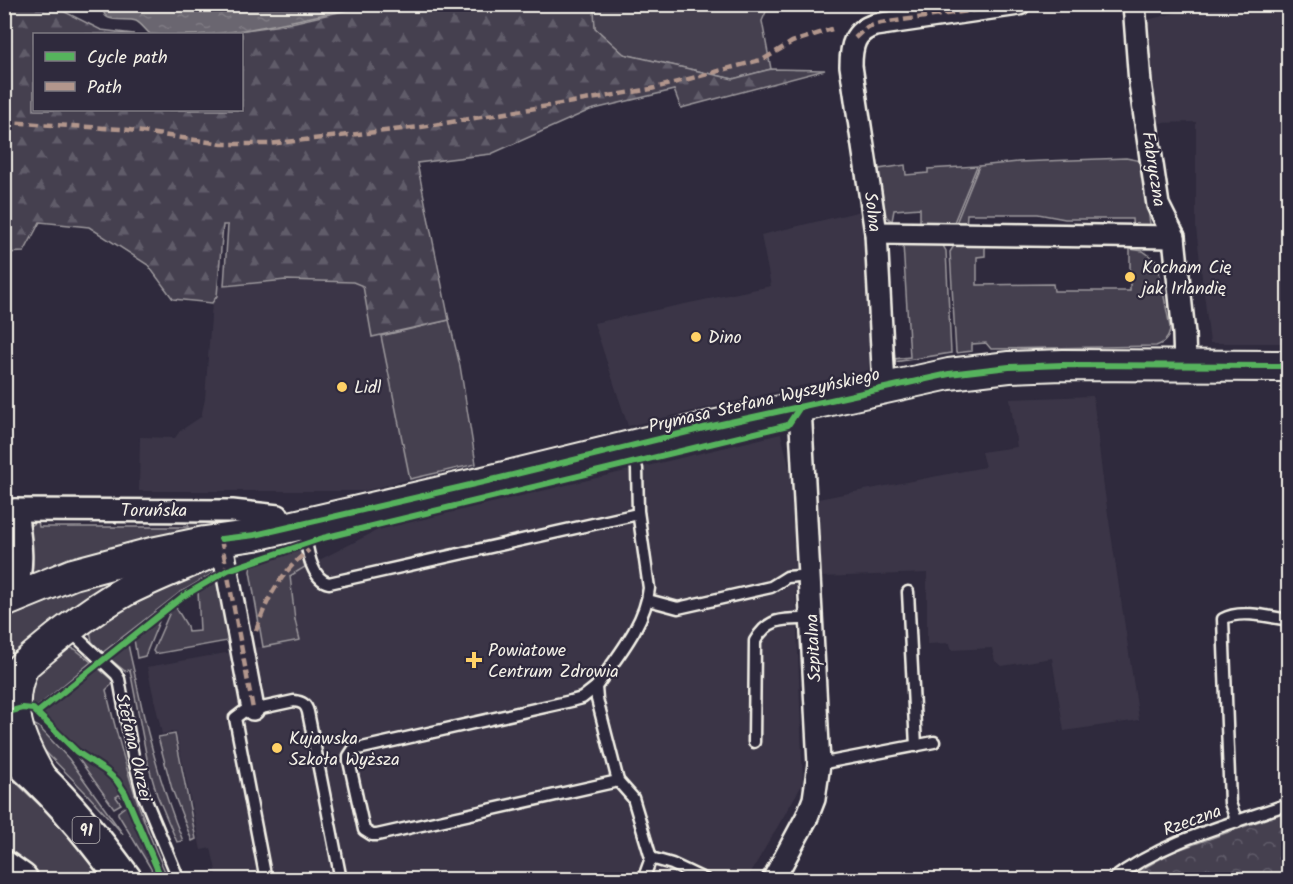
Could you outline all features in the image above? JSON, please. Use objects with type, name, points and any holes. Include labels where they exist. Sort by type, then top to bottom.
[{"type":"main road","name":"Prymasa Stefana Wyszyńskiego","points":[[4,602],[99,566],[180,546],[222,543],[884,387],[949,374],[1009,367],[1288,366]]},
{"type":"main road","name":"Prymasa Stefana Wyszyńskiego","points":[[44,783],[26,748],[14,710],[16,682],[14,674],[68,629],[127,590],[222,543]]},
{"type":"main road","name":"91","points":[[4,747],[44,783],[93,837],[125,879]]},
{"type":"main road","points":[[4,868],[21,879]]},
{"type":"street","name":"Solna","points":[[884,387],[876,233],[852,66],[851,52],[855,38],[867,27],[881,24],[1019,4]]},
{"type":"street","name":"Fabryczna","points":[[1134,4],[1140,82],[1158,205],[1174,237],[1185,366]]},
{"type":"street","points":[[876,233],[1174,237]]},
{"type":"street","name":"Szpitalna","points":[[773,879],[807,817],[814,799],[819,764],[800,407]]},
{"type":"street","name":"Toruńska","points":[[4,602],[14,590],[19,578],[19,540],[10,510],[232,511],[278,516],[293,525]]},
{"type":"street","points":[[222,543],[254,710]]},
{"type":"lane","points":[[618,781],[372,835],[364,830],[349,756],[353,750],[582,698],[596,687],[639,622],[650,588],[638,513],[637,469],[631,446]]},
{"type":"lane","points":[[293,525],[315,573],[321,580],[329,583],[638,513]]},
{"type":"lane","points":[[648,600],[678,608],[771,587],[787,577],[810,576]]},
{"type":"lane","points":[[908,592],[916,746]]},
{"type":"lane","points":[[1237,822],[1230,803],[1223,619],[1231,615],[1252,615],[1288,620]]},
{"type":"lane","points":[[754,742],[755,641],[759,634],[778,620],[811,619]]},
{"type":"lane","name":"Stefana Okrzei","points":[[68,629],[119,679],[142,791],[179,879]]},
{"type":"lane","points":[[596,687],[618,781],[633,798],[651,858],[643,879]]},
{"type":"lane","points":[[266,879],[235,722],[237,714],[294,701],[306,706],[340,879]]},
{"type":"lane","points":[[819,764],[934,742]]},
{"type":"lane","name":"Rzeczna","points":[[1112,879],[1134,863],[1161,849],[1197,834],[1288,804]]},
{"type":"lane","points":[[651,858],[672,864],[706,879]]},
{"type":"shaded area","points":[[1208,5],[1288,5],[1288,343],[1210,343],[1196,228],[1196,122],[1153,123],[1148,85],[1147,20]]},
{"type":"shaded area","points":[[861,211],[869,370],[628,426],[594,323],[771,286],[761,235]]},
{"type":"shaded area","points":[[286,280],[353,282],[363,286],[372,337],[381,336],[410,479],[364,491],[139,491],[140,437],[175,438],[180,431],[201,417],[205,399],[212,303],[217,296],[218,287]]},
{"type":"shaded area","points":[[1093,396],[1103,481],[1139,720],[1064,731],[1052,658],[1002,666],[995,661],[992,648],[951,650],[950,643],[927,644],[927,573],[821,577],[818,499],[985,467],[981,452],[1017,447],[1010,399]]},
{"type":"shaded area","name":"Powiatowe Centrum Zdrowia","points":[[781,434],[791,474],[803,783],[747,879],[689,879],[674,872],[669,880],[218,879],[211,848],[201,850],[176,731],[162,734],[147,667],[299,640],[290,575],[378,530]]},
{"type":"green space","points":[[374,4],[611,5],[594,10],[595,28],[624,54],[733,79],[771,69],[825,70],[681,108],[674,90],[590,110],[491,154],[417,163],[449,320],[372,337],[363,286],[353,282],[286,280],[224,286],[228,225],[223,225],[217,296],[212,303],[173,299],[148,265],[89,227],[40,222],[24,252],[5,253],[4,5],[51,5],[101,30],[126,33],[33,33],[33,111],[243,111],[243,33],[222,33],[282,25]]},
{"type":"green space","points":[[611,4],[769,5],[762,21],[771,69],[733,79],[623,54],[595,28],[593,10]]},
{"type":"green space","points":[[1126,158],[1141,161],[1150,224],[1146,228],[1133,233],[1132,219],[1065,219],[1038,214],[967,214],[966,228],[954,228],[979,166],[1018,162]]},
{"type":"green space","points":[[905,165],[906,175],[928,173],[928,169],[977,166],[952,227],[920,227],[920,208],[894,210],[892,221],[882,213],[879,169]]},
{"type":"green space","points":[[903,244],[942,244],[946,251],[951,353],[894,362],[894,359],[910,357]]},
{"type":"green space","points":[[955,244],[985,244],[985,256],[977,257],[977,285],[1053,284],[1054,291],[1130,291],[1130,249],[1143,251],[1157,261],[1170,327],[1168,337],[1156,346],[991,349],[986,343],[972,344],[972,351],[956,353],[950,252]]},
{"type":"green space","points":[[449,320],[460,366],[476,464],[410,479],[381,336]]},
{"type":"green space","points":[[189,517],[240,520],[236,526],[29,574],[25,531],[38,521],[39,527],[188,527]]},
{"type":"green space","points":[[300,550],[305,567],[290,576],[295,620],[300,640],[263,647],[251,566]]},
{"type":"green space","points":[[135,565],[5,667],[5,619],[24,611],[48,596]]},
{"type":"green space","points":[[211,566],[217,571],[179,593],[102,653],[92,642],[90,630],[97,621]]},
{"type":"green space","points":[[222,577],[233,640],[155,654],[153,651],[170,612],[175,606],[188,632],[200,631],[198,590]]},
{"type":"green space","points":[[160,619],[145,656],[137,658],[134,639]]},
{"type":"green space","points":[[128,644],[152,748],[183,841],[177,842],[157,795],[148,764],[130,670],[125,671],[110,659]]},
{"type":"green space","points":[[66,647],[75,649],[91,662],[37,707],[28,704],[24,699],[38,670]]},
{"type":"green space","points":[[98,668],[113,681],[106,690],[112,714],[139,806],[166,874],[163,875],[124,785],[108,769],[79,751],[43,713]]},
{"type":"green space","points":[[33,724],[39,727],[69,759],[123,834],[35,741]]},
{"type":"green space","points":[[175,734],[196,839],[192,841],[172,789],[158,737]]},
{"type":"green space","points":[[75,754],[111,779],[126,801],[119,795],[116,797],[121,804],[114,808]]},
{"type":"green space","points":[[4,771],[56,821],[103,879],[41,879],[5,855]]},
{"type":"green space","points":[[127,805],[158,876],[156,877],[118,814]]},
{"type":"green space","points":[[1288,811],[1288,879],[1125,879],[1172,852]]},
{"type":"water","points":[[104,4],[364,5],[258,28],[221,33],[149,33],[136,21],[109,18],[104,12]]},
{"type":"marked path","points":[[855,38],[867,27],[881,23],[1019,4]]},
{"type":"marked path","points":[[4,122],[122,129],[222,144],[269,144],[421,127],[651,89],[764,59],[792,42],[832,29]]},
{"type":"marked path","points":[[221,539],[253,709]]},
{"type":"marked path","points":[[256,631],[276,586],[290,567],[309,550]]},
{"type":"cycle path","points":[[221,539],[255,535],[712,426],[949,374],[1009,367],[1063,365],[1288,366]]},
{"type":"cycle path","points":[[38,712],[182,597],[228,570],[323,538],[788,425],[800,407]]},
{"type":"cycle path","points":[[4,713],[23,708],[33,709],[77,752],[117,781],[125,793],[162,880]]},
{"type":"place","name":"Kocham Cię jak Irlandię","points":[[1130,277]]},
{"type":"place","name":"Dino","points":[[696,337]]},
{"type":"place","name":"Lidl","points":[[342,387]]},
{"type":"place","name":"Powiatowe Centrum Zdrowia","points":[[474,660]]},
{"type":"place","name":"Kujawska Szkoła Wyższa","points":[[277,748]]}]
